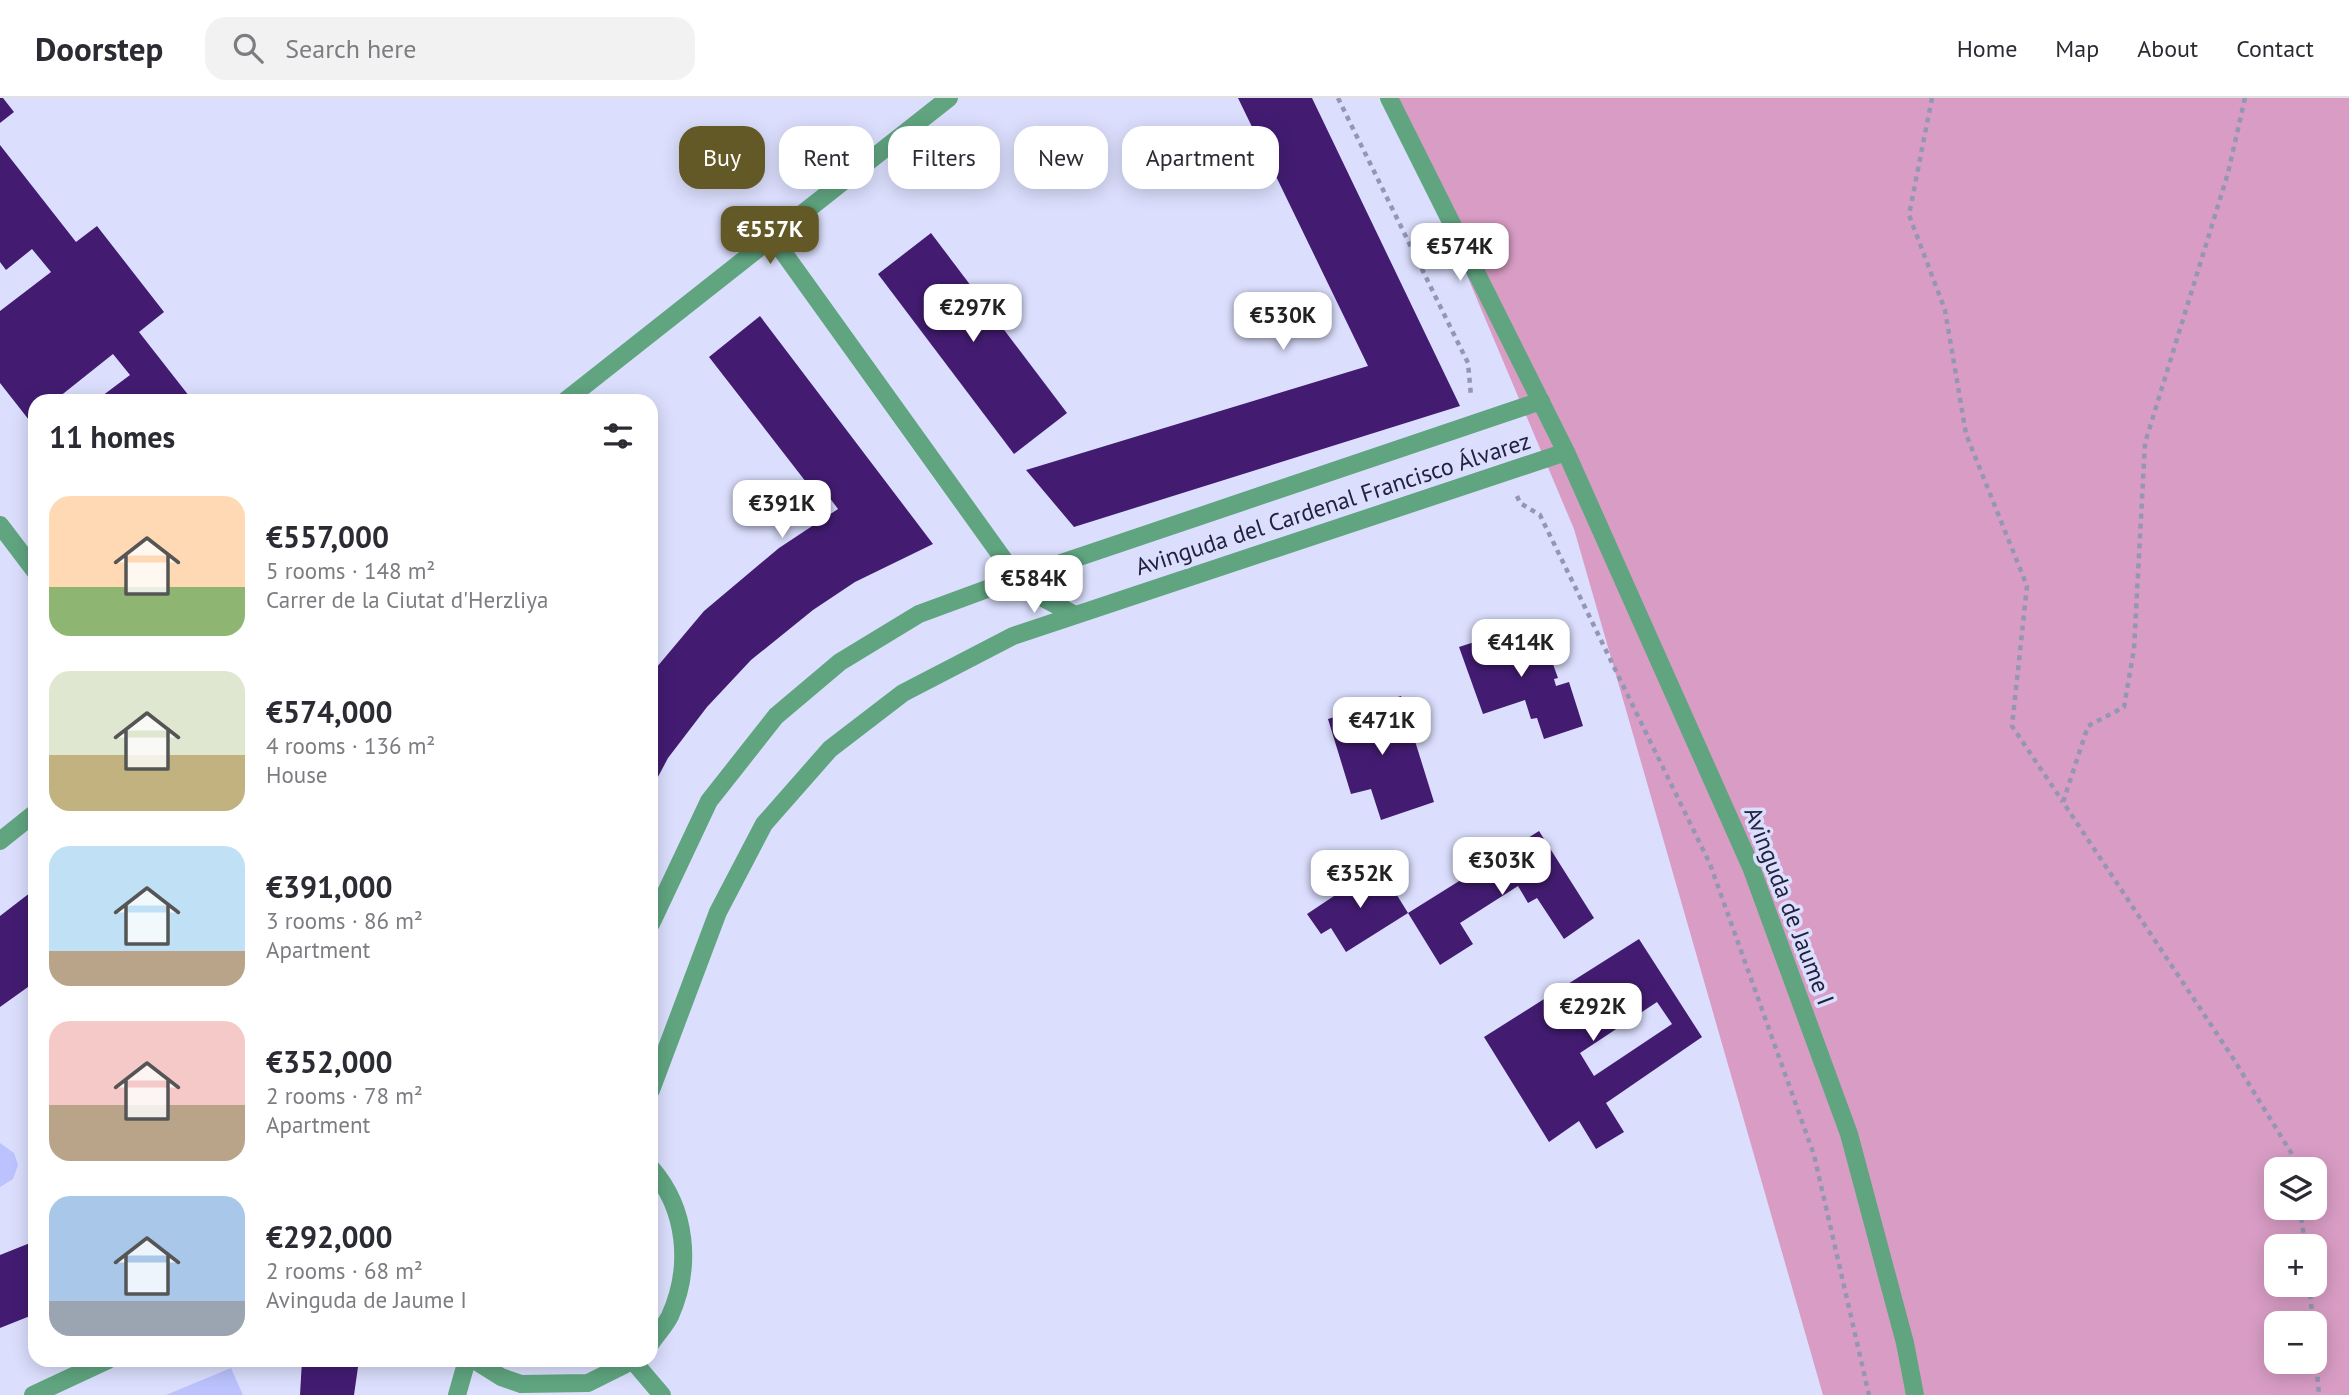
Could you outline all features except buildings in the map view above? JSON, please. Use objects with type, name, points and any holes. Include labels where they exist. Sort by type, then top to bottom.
[{"type":"street","points":[[574,394],[949,98]]},
{"type":"street","name":"Avinguda de Jaume I","points":[[1388,98],[1566,452],[1755,879],[1849,1134],[1905,1343],[1915,1395]]},
{"type":"street","points":[[773,238],[1017,578],[1045,599],[1075,615]]},
{"type":"street","name":"Avinguda del Cardenal Francisco Álvarez","points":[[658,909],[709,801],[776,716],[840,662],[919,614],[1017,578],[1541,401]]},
{"type":"street","name":"Avinguda del Cardenal Francisco Álvarez","points":[[658,1071],[718,912],[764,824],[830,750],[902,692],[1013,636],[1566,452]]},
{"type":"street","points":[[0,525],[28,562]]},
{"type":"street","points":[[0,841],[28,819]]},
{"type":"street","points":[[658,1179],[675,1206],[684,1244],[682,1283],[669,1319],[658,1334]]},
{"type":"street","points":[[33,1395],[93,1367]]},
{"type":"street","points":[[457,1395],[465,1367]]},
{"type":"street","points":[[485,1367],[519,1389],[588,1383],[619,1367]]},
{"type":"street","points":[[639,1367],[662,1395]]},
{"type":"path","points":[[1338,98],[1468,363],[1470,394],[1482,421]]},
{"type":"path","points":[[1932,98],[1909,215],[1945,310],[1966,434],[2027,586],[2012,726],[2231,1055],[2294,1157]]},
{"type":"path","points":[[2063,802],[2088,726],[2124,707],[2134,649],[2145,443],[2228,173],[2245,98]]},
{"type":"path","points":[[1506,472],[1520,503],[1540,514],[1710,864],[1814,1155],[1869,1395]]},
{"type":"path","points":[[2317,1374],[2319,1395]]},
{"type":"shaded area","points":[[1392,98],[2349,98],[2349,1395],[1823,1395],[1574,529]]},
{"type":"water","points":[[0,1143],[14,1153],[18,1165],[13,1179],[0,1187]]},
{"type":"water","points":[[231,1368],[243,1395],[166,1395]]}]
